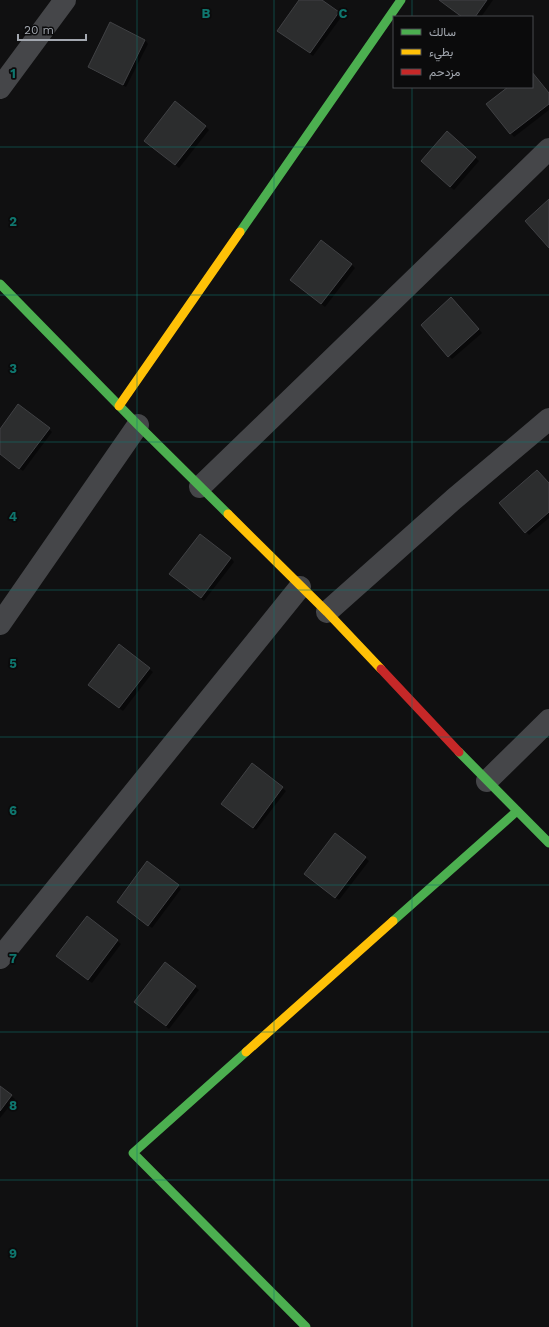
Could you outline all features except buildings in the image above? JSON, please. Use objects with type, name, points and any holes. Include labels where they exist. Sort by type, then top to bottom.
[{"type":"street","points":[[0,88],[65,0]]},
{"type":"street","points":[[119,406],[401,0]]},
{"type":"street","points":[[200,487],[549,149]]},
{"type":"street","points":[[0,284],[138,426],[327,612],[487,781],[549,843]]},
{"type":"street","points":[[327,612],[454,499],[549,419]]},
{"type":"street","points":[[0,624],[138,426]]},
{"type":"street","points":[[0,958],[300,587]]},
{"type":"street","points":[[487,781],[549,720]]},
{"type":"street","points":[[306,1327],[133,1153],[517,811]]},
{"type":"traffic: fast","points":[[240,232],[401,0]]},
{"type":"traffic: fast","points":[[0,284],[138,425],[228,514]]},
{"type":"traffic: fast","points":[[459,752],[549,843]]},
{"type":"traffic: fast","points":[[393,921],[517,811]]},
{"type":"traffic: fast","points":[[246,1052],[133,1153],[306,1327]]},
{"type":"traffic: slow","points":[[119,406],[240,232]]},
{"type":"traffic: slow","points":[[228,514],[327,612],[381,669]]},
{"type":"traffic: slow","points":[[246,1052],[393,921]]},
{"type":"traffic: jam","points":[[381,669],[459,752]]}]
